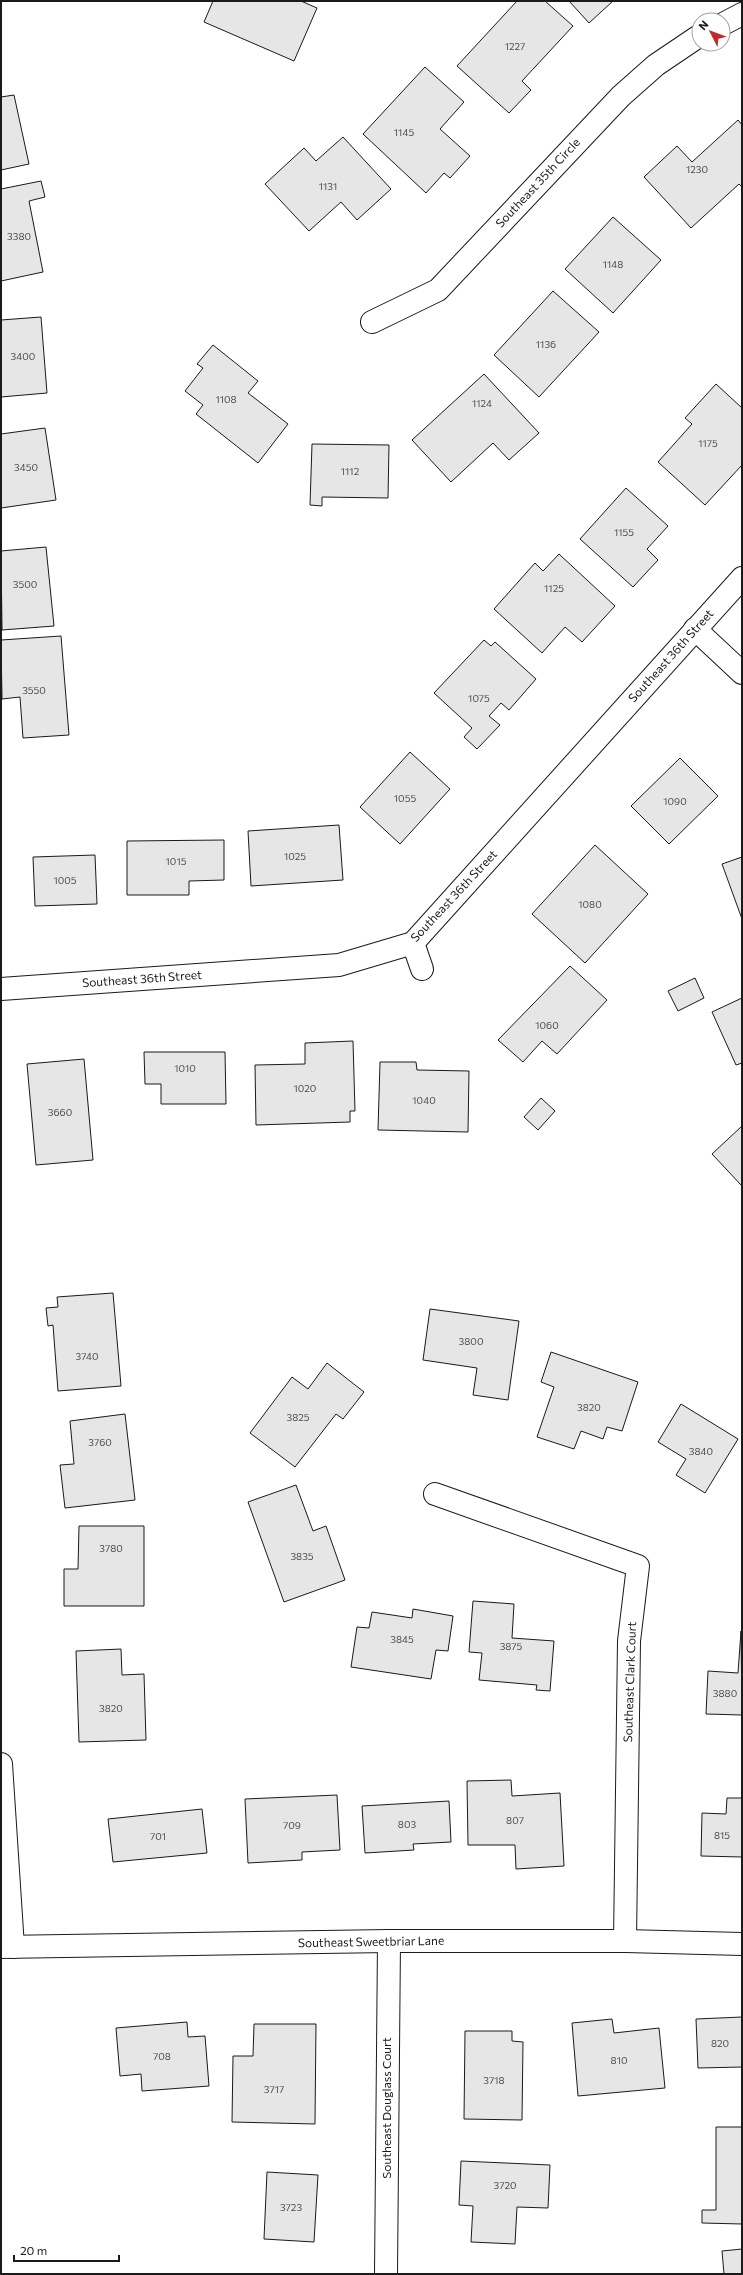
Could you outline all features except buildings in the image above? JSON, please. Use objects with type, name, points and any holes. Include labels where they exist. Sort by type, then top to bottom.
[{"type":"street","points":[[731,20],[742,14]]},
{"type":"street","name":"Southeast 35th Circle","points":[[372,322],[438,290],[621,96],[656,65],[691,41]]},
{"type":"street","name":"Southeast 36th Street","points":[[1,989],[339,965],[413,943],[742,578]]},
{"type":"street","points":[[695,629],[742,673]]},
{"type":"street","points":[[413,943],[422,969]]},
{"type":"street","name":"Southeast Clark Court","points":[[435,1494],[638,1566],[629,1641],[625,1941]]},
{"type":"street","points":[[1,1764],[7,1947]]},
{"type":"street","name":"Southeast Sweetbriar Lane","points":[[7,1947],[389,1941],[625,1941],[742,1944]]},
{"type":"street","name":"Southeast Douglass Court","points":[[386,2274],[389,1941]]}]
